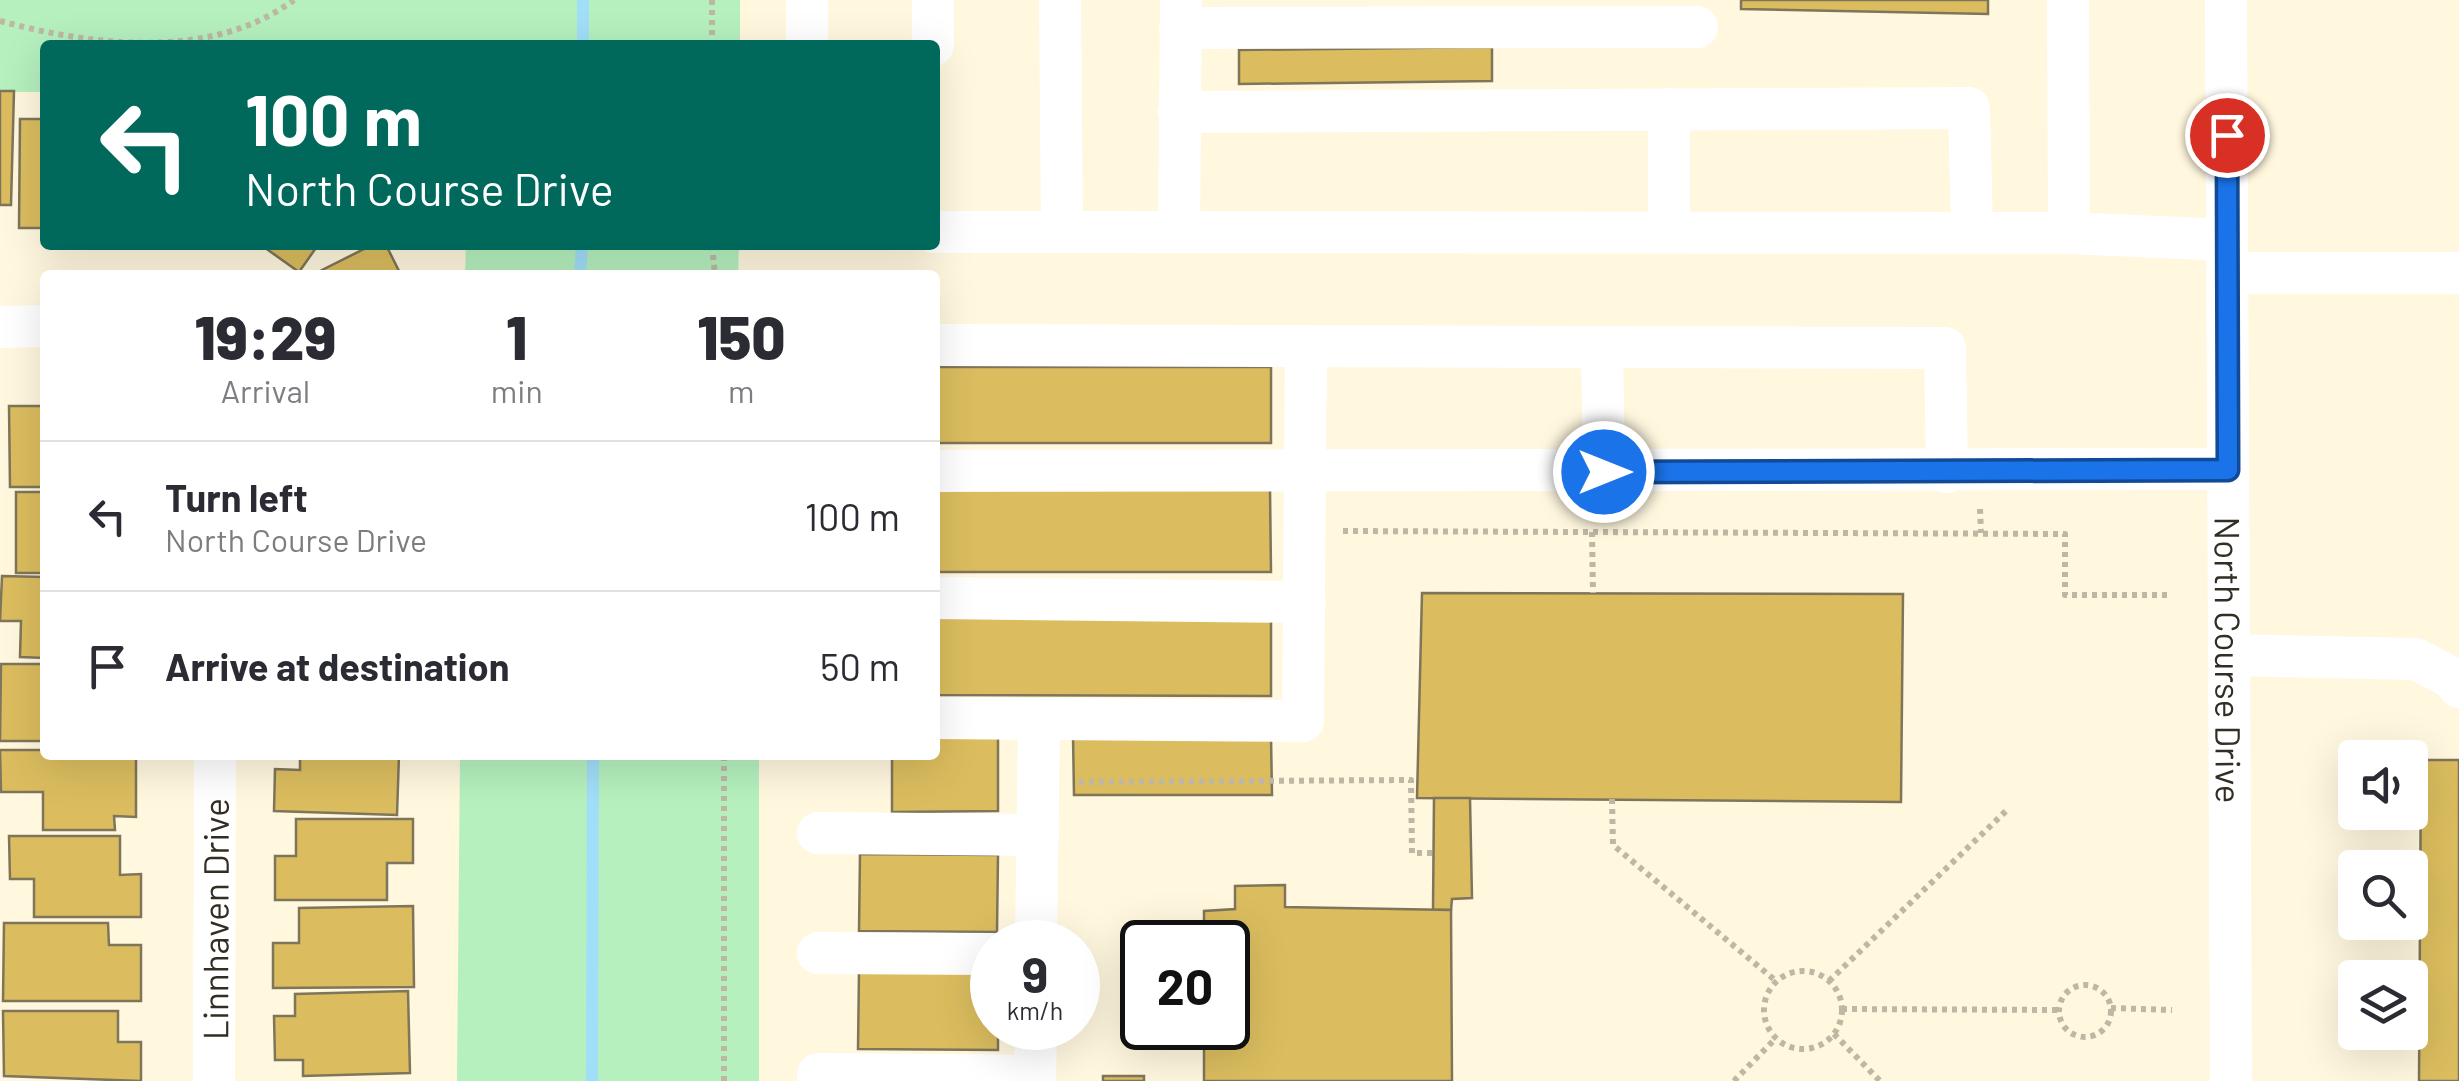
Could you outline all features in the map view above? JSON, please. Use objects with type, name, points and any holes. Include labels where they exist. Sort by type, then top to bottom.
[{"type":"street","points":[[807,0],[807,40]]},
{"type":"street","points":[[933,0],[933,40]]},
{"type":"street","points":[[1060,0],[1062,232]]},
{"type":"street","points":[[2068,0],[2069,233]]},
{"type":"street","name":"North Course Drive","points":[[2226,0],[2231,1081]]},
{"type":"street","points":[[1179,232],[1180,14],[1697,27]]},
{"type":"street","points":[[1180,112],[1969,108],[1972,232]]},
{"type":"street","points":[[1669,109],[1669,232]]},
{"type":"street","points":[[940,232],[2069,233],[2228,256],[2459,274]]},
{"type":"street","points":[[0,327],[40,326]]},
{"type":"street","points":[[940,345],[1944,348],[1947,472]]},
{"type":"street","points":[[940,718],[1303,721],[1306,346]]},
{"type":"street","points":[[1602,347],[1604,472]]},
{"type":"street","points":[[940,471],[2228,470]]},
{"type":"street","points":[[940,598],[1305,602]]},
{"type":"street","points":[[2232,656],[2416,659],[2452,678],[2459,686]]},
{"type":"street","points":[[1036,920],[1039,719]]},
{"type":"street","name":"Linnhaven Drive","points":[[214,1081],[215,760]]},
{"type":"street","points":[[818,833],[1038,835]]},
{"type":"street","points":[[818,954],[970,954]]},
{"type":"street","points":[[818,1074],[1035,1078],[1036,1050]]},
{"type":"path","points":[[192,40],[224,36],[262,22],[294,0]]},
{"type":"path","points":[[712,0],[712,40]]},
{"type":"path","points":[[0,21],[52,34],[145,40]]},
{"type":"path","points":[[1306,531],[2066,534],[2065,595],[2170,595]]},
{"type":"path","points":[[1592,532],[1593,593]]},
{"type":"path","points":[[724,760],[724,1081]]},
{"type":"path","points":[[1038,782],[1411,780],[1412,854],[1433,853]]},
{"type":"path","points":[[1612,799],[1613,845],[1776,981]]},
{"type":"path","points":[[1829,982],[2006,811]]},
{"type":"path","points":[[1799,970],[1829,982],[1842,1010],[1834,1034],[1824,1043],[1799,1049],[1776,1038],[1764,1016],[1764,1003],[1776,981],[1799,970]]},
{"type":"path","points":[[2088,985],[2104,992],[2111,1008],[2102,1031],[2086,1037],[2070,1033],[2059,1010],[2072,988],[2088,985]]},
{"type":"path","points":[[2111,1008],[2172,1010]]},
{"type":"path","points":[[1842,1010],[2059,1010]]},
{"type":"path","points":[[1834,1034],[1880,1081]]},
{"type":"path","points":[[1734,1081],[1776,1038]]},
{"type":"green space","points":[[0,0],[740,0],[740,40],[40,40],[40,92],[0,92]]},
{"type":"green space","points":[[466,250],[739,250],[738,270],[465,270]]},
{"type":"green space","points":[[460,760],[759,760],[759,1081],[457,1081]]},
{"type":"building","points":[[1741,0],[1988,0],[1988,14],[1741,9]]},
{"type":"building","points":[[1492,47],[1492,81],[1239,84],[1239,50]]},
{"type":"building","points":[[0,91],[14,91],[11,205],[0,205]]},
{"type":"building","points":[[20,119],[40,119],[40,228],[19,228]]},
{"type":"building","points":[[268,250],[314,250],[300,270]]},
{"type":"building","points":[[362,250],[388,250],[398,270],[322,270]]},
{"type":"building","points":[[940,367],[1271,367],[1271,443],[940,443]]},
{"type":"building","points":[[9,406],[40,406],[40,487],[10,487]]},
{"type":"building","points":[[1270,489],[1271,572],[940,572],[940,490]]},
{"type":"building","points":[[16,492],[40,492],[40,573],[16,573]]},
{"type":"building","points":[[2,576],[40,577],[40,658],[20,657],[21,621],[0,621]]},
{"type":"building","points":[[1422,593],[1903,594],[1901,802],[1417,798]]},
{"type":"building","points":[[940,617],[1271,619],[1271,696],[940,695]]},
{"type":"building","points":[[1,664],[40,664],[40,741],[0,741]]},
{"type":"building","points":[[940,736],[998,736],[998,811],[892,812],[892,760],[940,760]]},
{"type":"building","points":[[1073,736],[1271,736],[1272,795],[1074,795]]},
{"type":"building","points":[[0,750],[40,750],[40,760],[136,760],[136,817],[114,816],[115,830],[43,830],[43,792],[1,792]]},
{"type":"building","points":[[300,760],[399,760],[397,815],[274,811],[275,769],[300,770]]},
{"type":"building","points":[[2428,760],[2459,760],[2459,1081],[2419,1081],[2419,1050],[2428,1050],[2428,960],[2420,960],[2420,940],[2428,940],[2428,850],[2420,850],[2421,830],[2428,830]]},
{"type":"building","points":[[1434,798],[1470,798],[1472,898],[1452,899],[1451,910],[1433,910]]},
{"type":"building","points":[[296,819],[413,819],[413,863],[387,863],[387,900],[275,900],[275,856],[296,856]]},
{"type":"building","points":[[9,836],[120,836],[120,875],[141,874],[141,917],[34,917],[34,879],[10,879]]},
{"type":"building","points":[[860,854],[998,855],[997,920],[970,920],[970,932],[859,931]]},
{"type":"building","points":[[1285,885],[1285,907],[1451,910],[1452,1081],[1204,1081],[1204,1050],[1250,1050],[1250,920],[1204,920],[1204,911],[1235,909],[1235,886]]},
{"type":"building","points":[[413,906],[414,987],[273,988],[273,943],[299,943],[299,908]]},
{"type":"building","points":[[4,923],[108,923],[109,945],[141,945],[141,1001],[3,1001]]},
{"type":"building","points":[[859,971],[970,972],[970,1050],[858,1049]]},
{"type":"building","points":[[408,991],[410,1073],[303,1076],[303,1060],[275,1060],[274,1016],[295,1016],[295,994]]},
{"type":"building","points":[[3,1011],[118,1011],[118,1042],[141,1042],[141,1081],[4,1076]]},
{"type":"building","points":[[1103,1076],[1144,1076],[1144,1081],[1103,1081]]},
{"type":"waterway","points":[[583,0],[583,40]]},
{"type":"waterway","points":[[580,270],[582,250]]},
{"type":"waterway","points":[[592,1081],[593,760]]},
{"type":"route","points":[[1604,472],[2228,470],[2227,135]]}]
